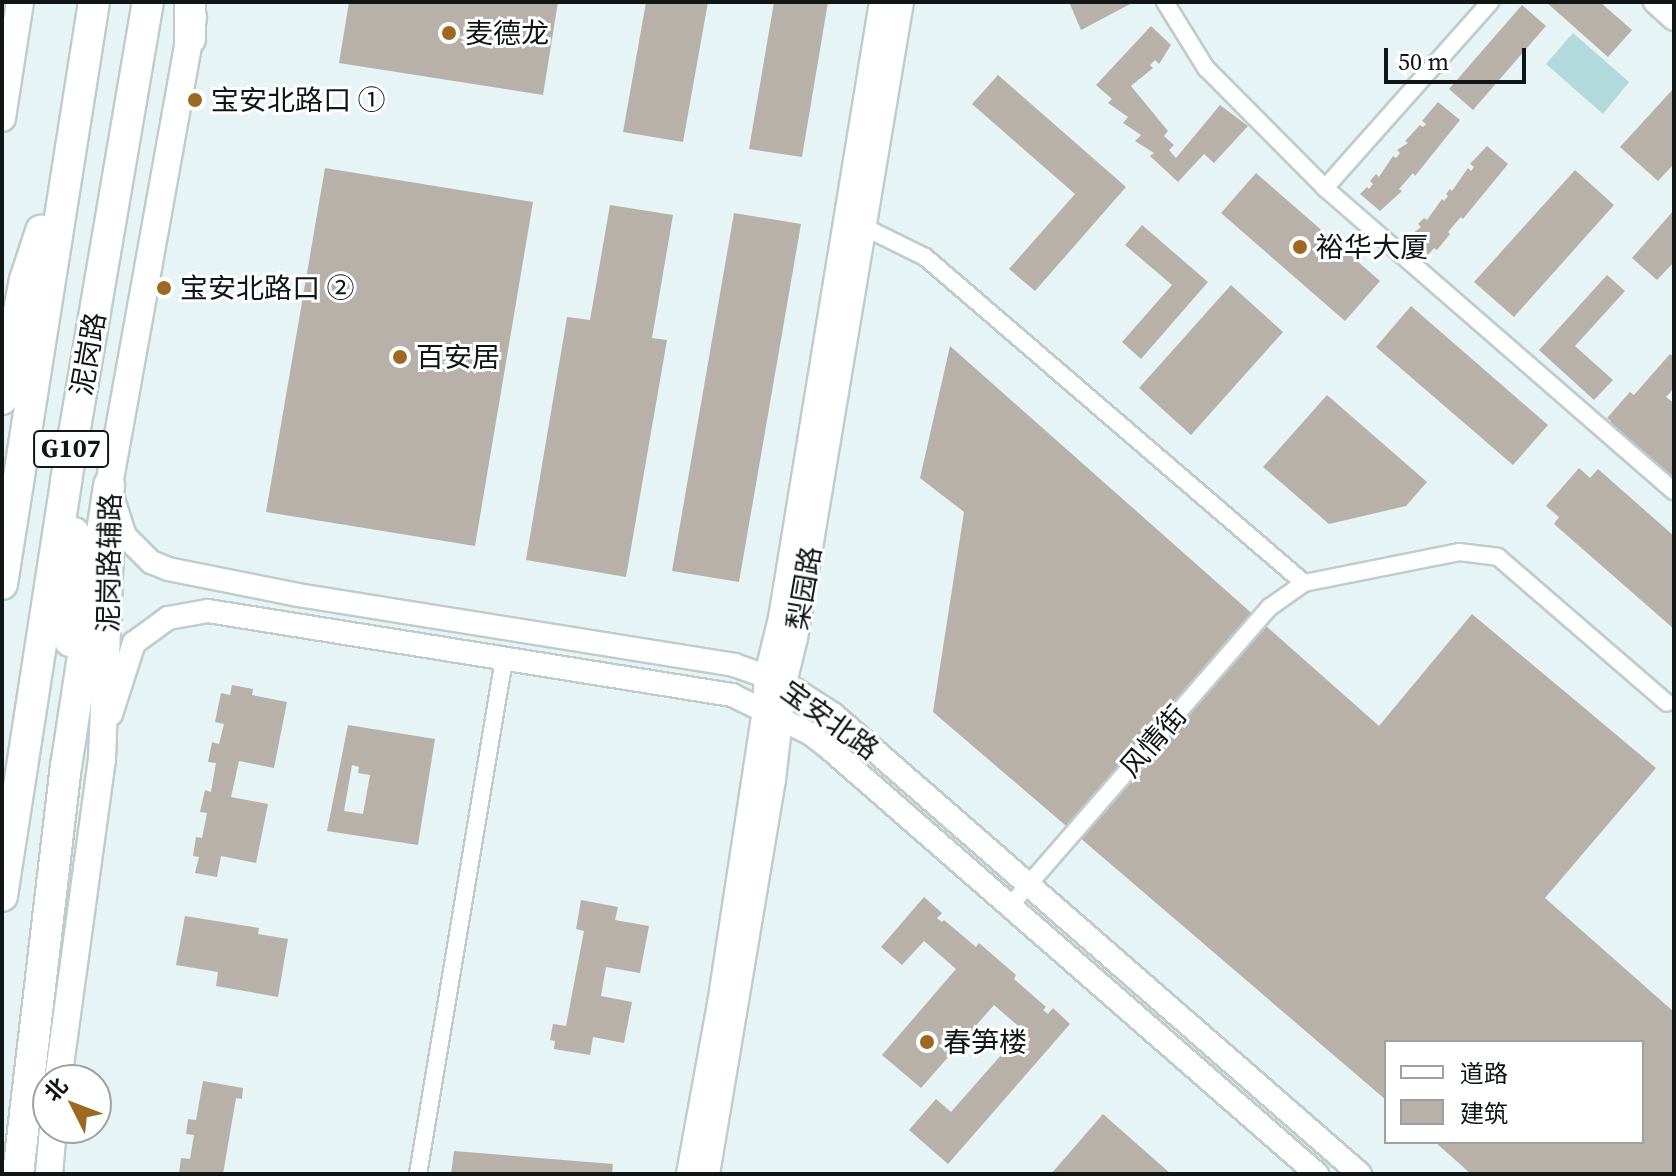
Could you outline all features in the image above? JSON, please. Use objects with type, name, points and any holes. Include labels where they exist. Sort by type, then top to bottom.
[{"type":"highway","name":"泥岗路","points":[[2,584],[70,137],[94,2]]},
{"type":"highway","name":"泥岗路","points":[[2,896],[66,481],[148,2]]},
{"type":"highway","points":[[190,39],[193,2]]},
{"type":"highway","points":[[2,399],[25,280],[70,137]]},
{"type":"highway","points":[[66,481],[75,525],[66,767]]},
{"type":"highway","points":[[18,1174],[66,767],[109,485]]},
{"type":"main road","points":[[2,118],[20,2]]},
{"type":"main road","name":"泥岗路辅路","points":[[60,1064],[102,759],[107,674],[109,485],[190,39]]},
{"type":"main road","points":[[49,1174],[52,1144]]},
{"type":"street","name":"梨园路","points":[[688,1174],[775,679],[796,638],[854,226],[881,2]]},
{"type":"street","name":"梨园路","points":[[854,226],[902,2]]},
{"type":"street","points":[[1165,2],[1206,68],[1325,188],[1674,491]]},
{"type":"street","points":[[1325,188],[1490,2]]},
{"type":"street","points":[[1655,2],[1674,19]]},
{"type":"street","points":[[854,226],[925,257],[1304,583],[1459,552],[1498,557],[1667,703]]},
{"type":"street","name":"宝安北路","points":[[109,485],[125,536],[151,562],[168,569],[298,595],[717,662],[775,679],[834,715],[1360,1174]]},
{"type":"street","name":"风情街","points":[[1009,907],[1270,607],[1304,583]]},
{"type":"street","name":"宝安北路","points":[[102,759],[117,687],[134,643],[168,618],[184,613],[208,611],[732,695],[829,748],[1317,1174]]},
{"type":"street","points":[[418,1174],[504,659]]},
{"type":"street","name":"梨园路","points":[[708,1174],[774,780],[771,714]]},
{"type":"shaded area","points":[[1573,33],[1629,82],[1603,114],[1546,64]]},
{"type":"building","name":"麦德龙","points":[[349,2],[558,2],[543,95],[339,63]]},
{"type":"building","points":[[646,2],[708,2],[683,142],[623,132]]},
{"type":"building","points":[[774,2],[828,2],[802,157],[749,149]]},
{"type":"building","points":[[1069,2],[1134,2],[1081,30]]},
{"type":"building","points":[[1546,2],[1600,2],[1632,30],[1608,57]]},
{"type":"building","points":[[1522,5],[1546,26],[1473,110],[1449,89]]},
{"type":"building","points":[[1151,26],[1171,45],[1159,64],[1155,60],[1150,65],[1153,68],[1131,86],[1168,131],[1164,136],[1174,145],[1169,150],[1176,158],[1220,105],[1248,126],[1214,163],[1204,154],[1178,182],[1150,156],[1154,153],[1135,141],[1141,135],[1123,123],[1128,117],[1108,103],[1112,99],[1096,85]]},
{"type":"building","points":[[998,75],[1126,187],[1035,291],[1009,269],[1075,194],[972,104]]},
{"type":"building","points":[[1674,88],[1674,164],[1658,181],[1620,147]]},
{"type":"building","points":[[1438,102],[1460,120],[1415,176],[1413,173],[1399,189],[1402,191],[1380,211],[1360,194],[1367,187],[1369,189],[1373,184],[1370,181],[1376,174],[1379,177],[1393,156],[1396,158],[1400,153],[1397,150],[1408,143],[1405,141],[1420,125],[1423,127],[1426,124],[1422,121]]},
{"type":"building","points":[[1487,146],[1508,164],[1463,219],[1461,217],[1448,232],[1450,234],[1437,250],[1434,248],[1428,255],[1408,237],[1421,227],[1418,224],[1424,218],[1427,220],[1442,199],[1444,201],[1448,196],[1446,194],[1450,189],[1452,191],[1468,168],[1471,171],[1474,167],[1470,164]]},
{"type":"building","name":"百安居","points":[[325,168],[533,202],[475,546],[266,512]]},
{"type":"building","points":[[1575,170],[1614,205],[1514,317],[1474,282]]},
{"type":"building","name":"裕华大厦","points":[[1256,173],[1380,281],[1345,321],[1221,213]]},
{"type":"building","points":[[610,205],[673,215],[652,338],[667,340],[626,577],[526,560],[567,317],[590,320]]},
{"type":"building","points":[[1674,210],[1674,262],[1657,280],[1632,258]]},
{"type":"building","points":[[734,213],[801,224],[739,582],[672,571]]},
{"type":"building","points":[[1142,225],[1208,282],[1141,359],[1122,342],[1172,285],[1125,245]]},
{"type":"building","points":[[1607,275],[1625,291],[1575,346],[1613,380],[1594,400],[1539,350]]},
{"type":"building","points":[[1231,285],[1283,332],[1191,435],[1139,388]]},
{"type":"building","points":[[1411,306],[1548,425],[1513,465],[1376,347]]},
{"type":"building","points":[[950,346],[1379,726],[1472,614],[1656,768],[1545,898],[1674,1012],[1674,1174],[1471,1174],[1437,1144],[1644,1144],[1644,1040],[1384,1040],[1384,1098],[933,712],[964,512],[920,478]]},
{"type":"building","points":[[1670,354],[1674,357],[1674,388],[1666,397],[1674,403],[1674,484],[1608,425],[1611,421],[1607,418],[1630,392],[1634,395]]},
{"type":"building","points":[[1327,395],[1427,482],[1406,506],[1329,524],[1263,467]]},
{"type":"building","points":[[1579,468],[1590,478],[1598,469],[1674,536],[1674,629],[1554,524],[1559,517],[1546,506]]},
{"type":"building","points":[[232,685],[253,689],[252,695],[287,702],[274,768],[239,761],[231,797],[268,804],[256,863],[221,856],[217,877],[195,873],[199,857],[193,856],[196,837],[202,838],[207,813],[200,812],[205,790],[211,792],[216,763],[208,762],[212,742],[219,744],[224,724],[215,722],[221,693],[230,695]]},
{"type":"building","points":[[348,725],[435,739],[418,845],[327,831]],"holes":[[[352,765],[359,767],[358,773],[370,775],[363,814],[344,811]]]},
{"type":"building","name":"春笋楼","points":[[924,897],[942,913],[937,918],[942,922],[944,920],[976,947],[979,943],[1016,975],[1014,979],[1046,1007],[1043,1010],[1048,1014],[1053,1008],[1070,1024],[948,1164],[909,1130],[936,1099],[951,1112],[1023,1030],[994,1005],[921,1088],[882,1055],[956,969],[924,941],[902,965],[881,947]]},
{"type":"building","points":[[581,900],[618,907],[615,920],[649,926],[640,973],[606,967],[601,996],[632,1002],[624,1043],[593,1037],[590,1055],[554,1049],[555,1041],[550,1040],[553,1024],[566,1026],[584,931],[576,929]]},
{"type":"building","points":[[185,916],[259,928],[258,934],[288,939],[278,997],[216,986],[218,972],[176,965]]},
{"type":"building","points":[[203,1081],[243,1088],[242,1099],[236,1098],[223,1174],[179,1173],[181,1158],[190,1159],[194,1135],[186,1134],[188,1119],[196,1120]]},
{"type":"building","points":[[1103,1114],[1171,1174],[1051,1174]]},
{"type":"building","points":[[454,1151],[613,1164],[612,1174],[451,1174]]},
{"type":"place","name":"麦德龙","points":[[449,33]]},
{"type":"place","name":"宝安北路口 ①","points":[[195,100]]},
{"type":"place","name":"裕华大厦","points":[[1300,247]]},
{"type":"place","name":"宝安北路口 ②","points":[[164,288]]},
{"type":"place","name":"百安居","points":[[400,357]]},
{"type":"place","name":"春笋楼","points":[[927,1042]]}]
